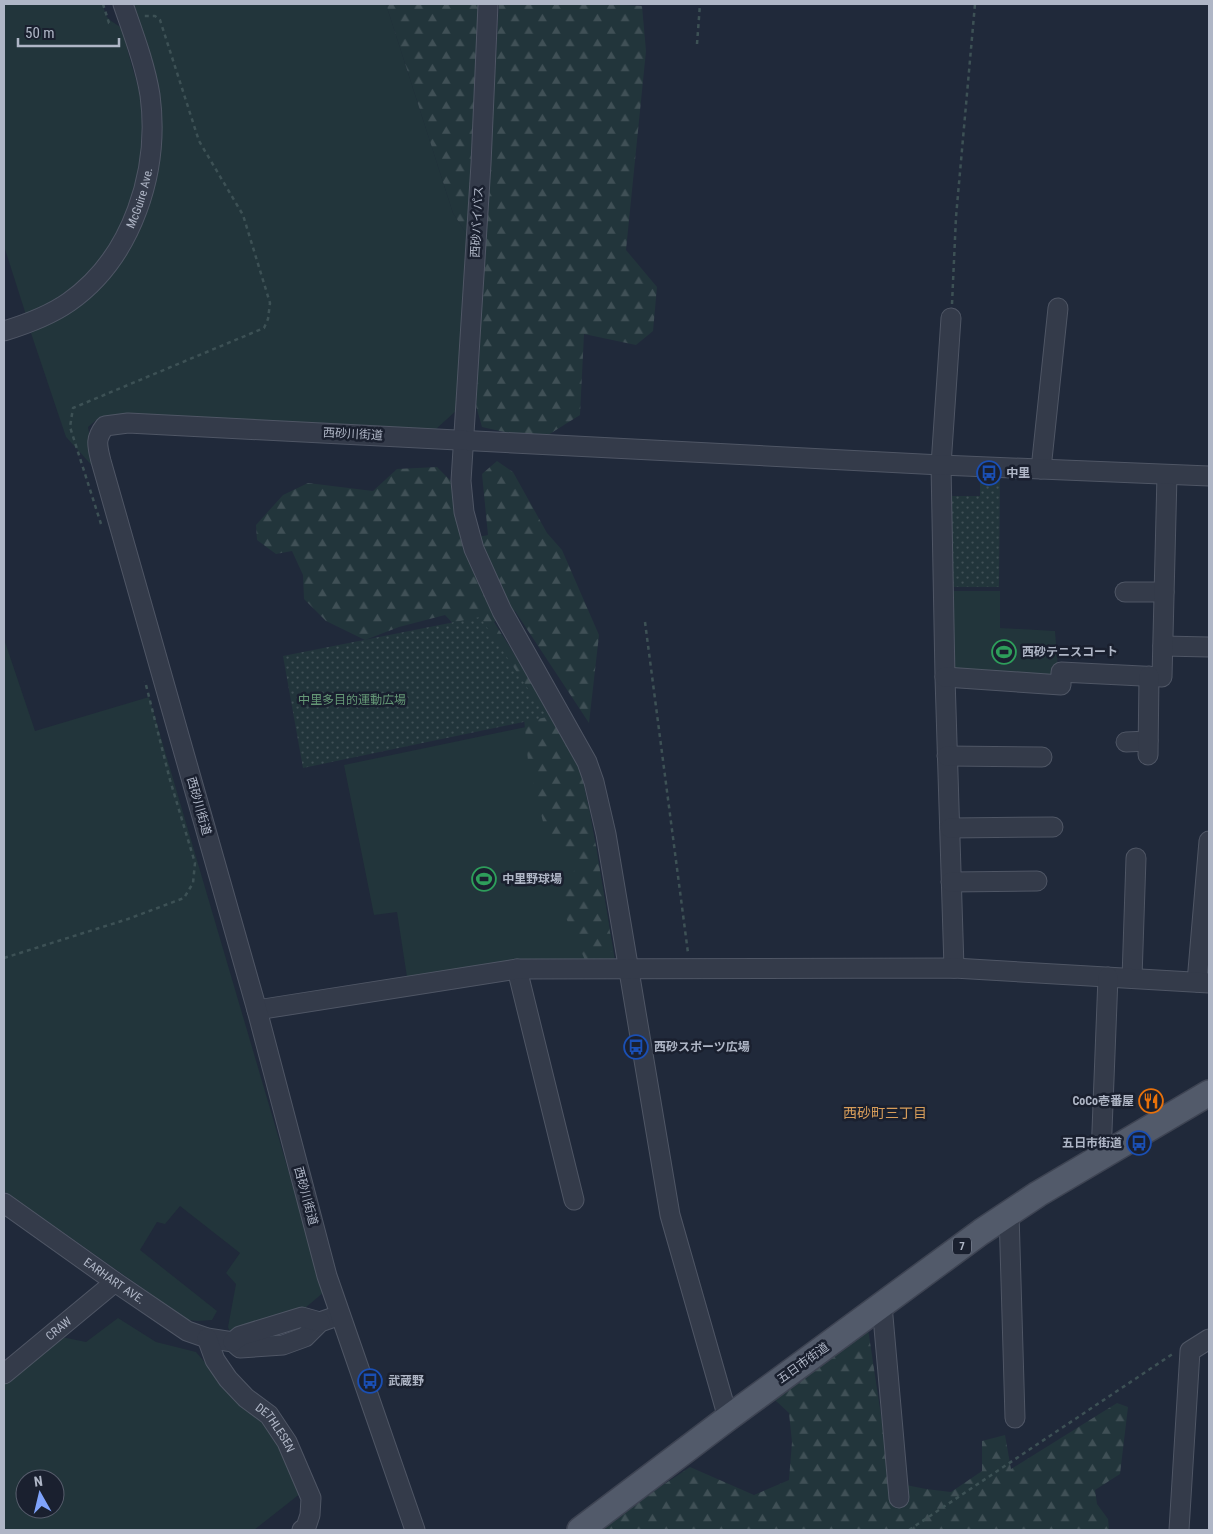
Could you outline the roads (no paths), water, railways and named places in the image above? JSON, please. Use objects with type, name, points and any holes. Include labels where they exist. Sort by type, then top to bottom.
[{"type":"main road","name":"五日市街道","points":[[580,1530],[728,1418],[1009,1213],[1100,1156],[1209,1093]]},
{"type":"street","name":"西砂バイパス","points":[[488,4],[481,164],[461,481],[463,504],[474,549],[502,611],[578,744],[594,782],[606,834],[670,1216],[728,1418]]},
{"type":"street","name":"McGuire Ave.","points":[[4,331],[30,323],[54,312],[84,291],[109,262],[130,226],[146,179],[152,140],[150,94],[146,75],[126,13]]},
{"type":"street","points":[[1041,469],[1058,308]]},
{"type":"street","points":[[952,318],[941,465],[945,678],[954,968]]},
{"type":"street","name":"西砂川街道","points":[[415,1530],[327,1276],[257,1010],[101,461],[97,445],[99,434],[105,426],[128,422],[941,465],[1209,476]]},
{"type":"street","points":[[945,678],[1061,685],[1061,672],[1162,677],[1167,475]]},
{"type":"street","points":[[1125,592],[1164,592]]},
{"type":"street","points":[[1163,646],[1209,647]]},
{"type":"street","points":[[1126,742],[1148,748],[1149,676]]},
{"type":"street","points":[[948,756],[1036,762]]},
{"type":"street","points":[[950,828],[1053,827]]},
{"type":"street","points":[[257,1010],[517,969],[954,968],[1203,982],[1209,841]]},
{"type":"street","points":[[1132,978],[1141,884],[1136,858]]},
{"type":"street","points":[[952,882],[1037,881]]},
{"type":"street","points":[[517,969],[574,1200]]},
{"type":"street","points":[[1100,1156],[1108,977]]},
{"type":"street","name":"EARHART AVE.","points":[[4,1203],[115,1282],[187,1330],[208,1338],[233,1342],[240,1348],[283,1345],[306,1337],[320,1322],[340,1315]]},
{"type":"street","points":[[1009,1213],[1015,1418]]},
{"type":"street","name":"CRAW","points":[[4,1374],[115,1282]]},
{"type":"street","points":[[882,1305],[899,1498]]},
{"type":"street","name":"DETHLESEN","points":[[208,1338],[215,1360],[228,1379],[246,1398],[269,1415],[286,1442],[311,1498],[310,1516],[306,1527],[302,1530]]},
{"type":"street","points":[[1179,1530],[1186,1350],[1209,1339]]},
{"type":"place","name":"中里","points":[[989,473]]},
{"type":"place","name":"西砂テニスコート","points":[[1004,652]]},
{"type":"place","name":"中里野球場","points":[[484,879]]},
{"type":"place","name":"西砂スポーツ広場","points":[[636,1047]]},
{"type":"place","name":"CoCo壱番屋","points":[[1151,1101]]},
{"type":"place","name":"五日市街道","points":[[1139,1143]]},
{"type":"place","name":"武蔵野","points":[[370,1381]]},
{"type":"district","name":"西砂町三丁目","points":[[885,1113]]},
{"type":"park label","name":"中里多目的運動広場","points":[[352,700]]}]
